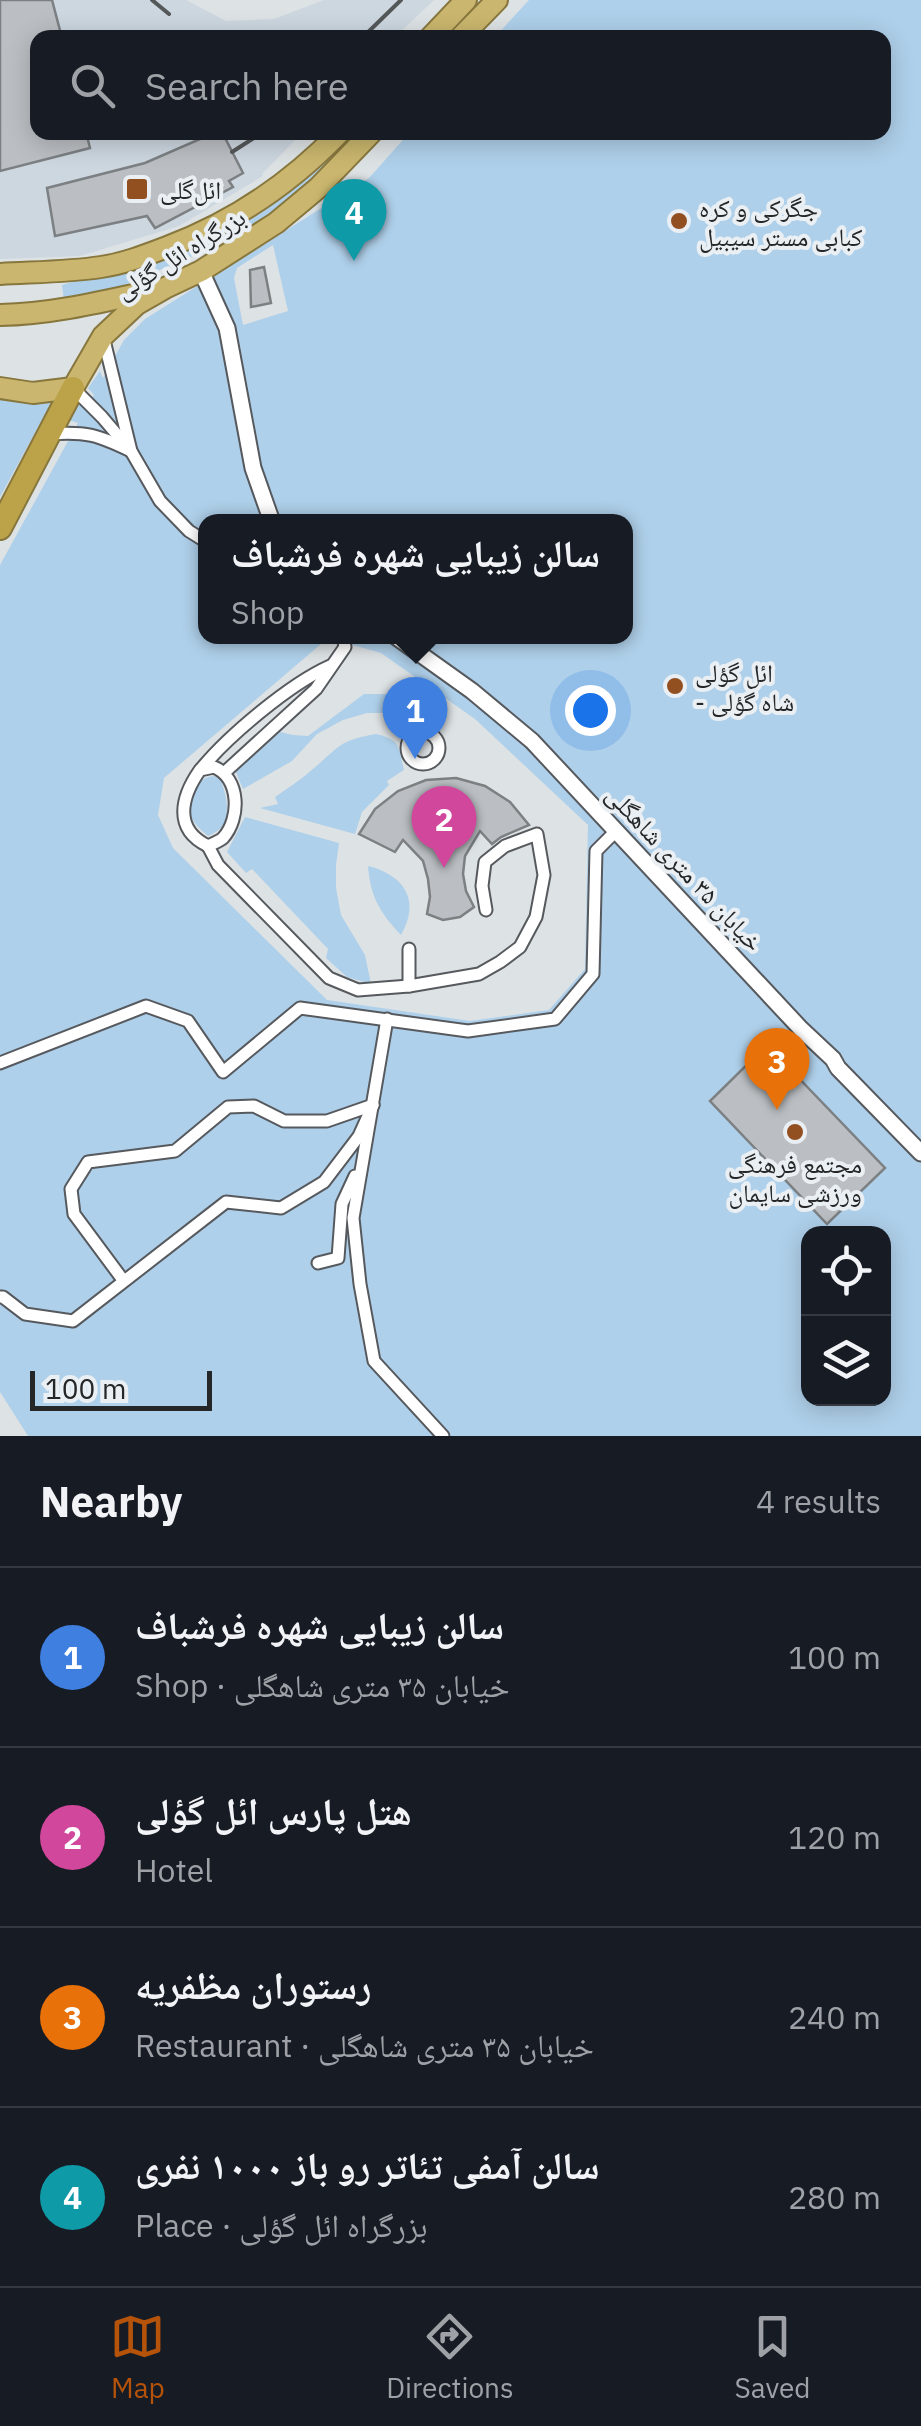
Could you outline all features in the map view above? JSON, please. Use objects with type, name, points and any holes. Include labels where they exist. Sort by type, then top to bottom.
[{"type":"highway","points":[[438,30],[466,0]]},
{"type":"highway","points":[[468,30],[496,0]]},
{"type":"highway","name":"بزرگراه ائل گؤلی","points":[[0,274],[102,267],[197,236],[252,207],[292,178],[332,140]]},
{"type":"highway","name":"بزرگراه ائل گؤلی","points":[[73,388],[103,336],[137,304],[201,272],[276,223],[318,188],[364,140]]},
{"type":"highway","points":[[0,315],[90,305],[165,288]]},
{"type":"highway","points":[[0,388],[33,393],[73,388]]},
{"type":"highway","points":[[0,528],[73,388]]},
{"type":"street","points":[[201,272],[227,328],[253,468],[269,514]]},
{"type":"street","points":[[103,336],[132,452]]},
{"type":"street","points":[[73,388],[132,452],[160,501],[198,536]]},
{"type":"street","points":[[49,434],[79,431],[132,452]]},
{"type":"street","points":[[225,772],[316,689],[345,644]]},
{"type":"street","name":"خیابان ۳۵ متری شاهگلی","points":[[406,644],[532,741],[921,1152]]},
{"type":"street","points":[[334,664],[308,676],[217,750],[189,786],[183,807],[187,826],[196,840],[208,846],[218,865],[328,978],[358,990],[479,974],[520,947],[536,917],[544,875],[537,834],[505,846],[485,862],[482,886],[486,910]]},
{"type":"street","points":[[200,770],[214,767],[225,772],[235,800],[232,820],[222,840],[208,846]]},
{"type":"street","points":[[0,1063],[146,1006],[188,1021],[223,1072],[300,1008],[468,1031],[555,1019],[593,974],[596,851],[616,831]]},
{"type":"street","points":[[409,949],[409,986]]},
{"type":"street","points":[[387,1019],[353,1218],[360,1284],[374,1361],[443,1436]]},
{"type":"street","points":[[124,1280],[74,1214],[71,1189],[88,1162],[175,1151],[228,1108],[254,1106],[284,1121],[327,1121],[372,1104]]},
{"type":"street","points":[[0,1297],[26,1314],[72,1321],[226,1202],[281,1208],[324,1182],[359,1136],[372,1104]]},
{"type":"street","points":[[318,1263],[338,1258],[342,1204],[365,1149]]},
{"type":"shaded area","points":[[0,0],[186,0],[226,21],[274,19],[324,0],[434,0],[402,30],[30,30],[30,140],[295,140],[263,176],[179,226],[80,256],[0,259]]},
{"type":"shaded area","name":"ائل گؤلی - شاه گؤلی","points":[[529,0],[921,0],[921,1436],[28,1436],[0,1392],[0,565],[78,423],[68,420],[78,404],[85,410],[94,395],[88,388],[100,371],[103,378],[124,340],[145,319],[369,178],[403,140],[891,140],[891,30],[501,30]],"holes":[[[273,245],[288,311],[243,325],[234,278],[237,268]],[[198,514],[633,514],[633,644],[349,644],[381,653],[475,719],[588,825],[585,969],[549,1010],[470,1021],[327,1000],[173,848],[158,815],[164,778],[321,644],[198,644]]]},
{"type":"shaded area","points":[[346,140],[356,140],[283,207],[260,222],[202,252],[96,297],[64,301],[62,285],[180,252],[241,226],[319,167]]},
{"type":"shaded area","points":[[0,396],[24,403],[55,396],[0,497]]},
{"type":"shaded area","points":[[364,694],[412,698],[435,713],[367,713],[343,720],[317,734],[292,761],[243,789],[235,770],[280,732],[308,736]]},
{"type":"shaded area","points":[[376,734],[395,742],[404,770],[387,781],[389,785],[362,812],[355,834],[260,808],[278,804],[275,797],[341,745]]},
{"type":"shaded area","points":[[214,776],[221,780],[227,812],[222,826],[208,836],[192,819],[189,803],[197,785]]},
{"type":"shaded area","points":[[245,817],[339,843],[336,888],[341,915],[365,955],[371,984],[347,977],[326,958],[328,949],[252,869],[246,873],[227,852]]},
{"type":"shaded area","points":[[368,866],[391,876],[406,891],[409,911],[401,935],[377,904]]},
{"type":"building","points":[[0,0],[52,0],[60,30],[30,30],[30,140],[88,140],[90,148],[0,171]]},
{"type":"building","points":[[198,140],[226,140],[243,173],[229,181],[233,187],[155,228],[147,216],[55,236],[47,188],[145,163]]},
{"type":"building","points":[[264,267],[271,303],[251,307],[250,270]]},
{"type":"building","points":[[456,778],[485,786],[510,802],[529,825],[492,844],[480,831],[465,856],[463,874],[474,907],[460,917],[443,920],[427,914],[430,897],[423,861],[403,840],[395,852],[359,834],[375,809],[398,791],[426,780]]},
{"type":"building","name":"مجتمع فرهنگی ورزشی سایمان","points":[[767,1045],[885,1168],[827,1224],[710,1101]]},
{"type":"railway","points":[[152,0],[169,14]]},
{"type":"railway","points":[[370,30],[401,0]]},
{"type":"railway","points":[[232,152],[251,140]]},
{"type":"place","name":"ائل‌گلی","points":[[137,189]]},
{"type":"place","name":"جگرکی و کره کبابی مستر سیبیل","points":[[679,221]]},
{"type":"place","name":"سالن آمفی تئاتر رو باز ۱۰۰۰ نفری","points":[[354,261]]},
{"type":"place","name":"ائل گؤلی - شاه گؤلی","points":[[675,686]]},
{"type":"place","name":"سالن زیبایی شهره فرشباف","points":[[415,759]]},
{"type":"place","name":"هتل پارس ائل گؤلی","points":[[444,868]]},
{"type":"place","name":"رستوران مظفریه","points":[[777,1110]]},
{"type":"place","name":"مجتمع فرهنگی ورزشی سایمان","points":[[795,1132]]}]
